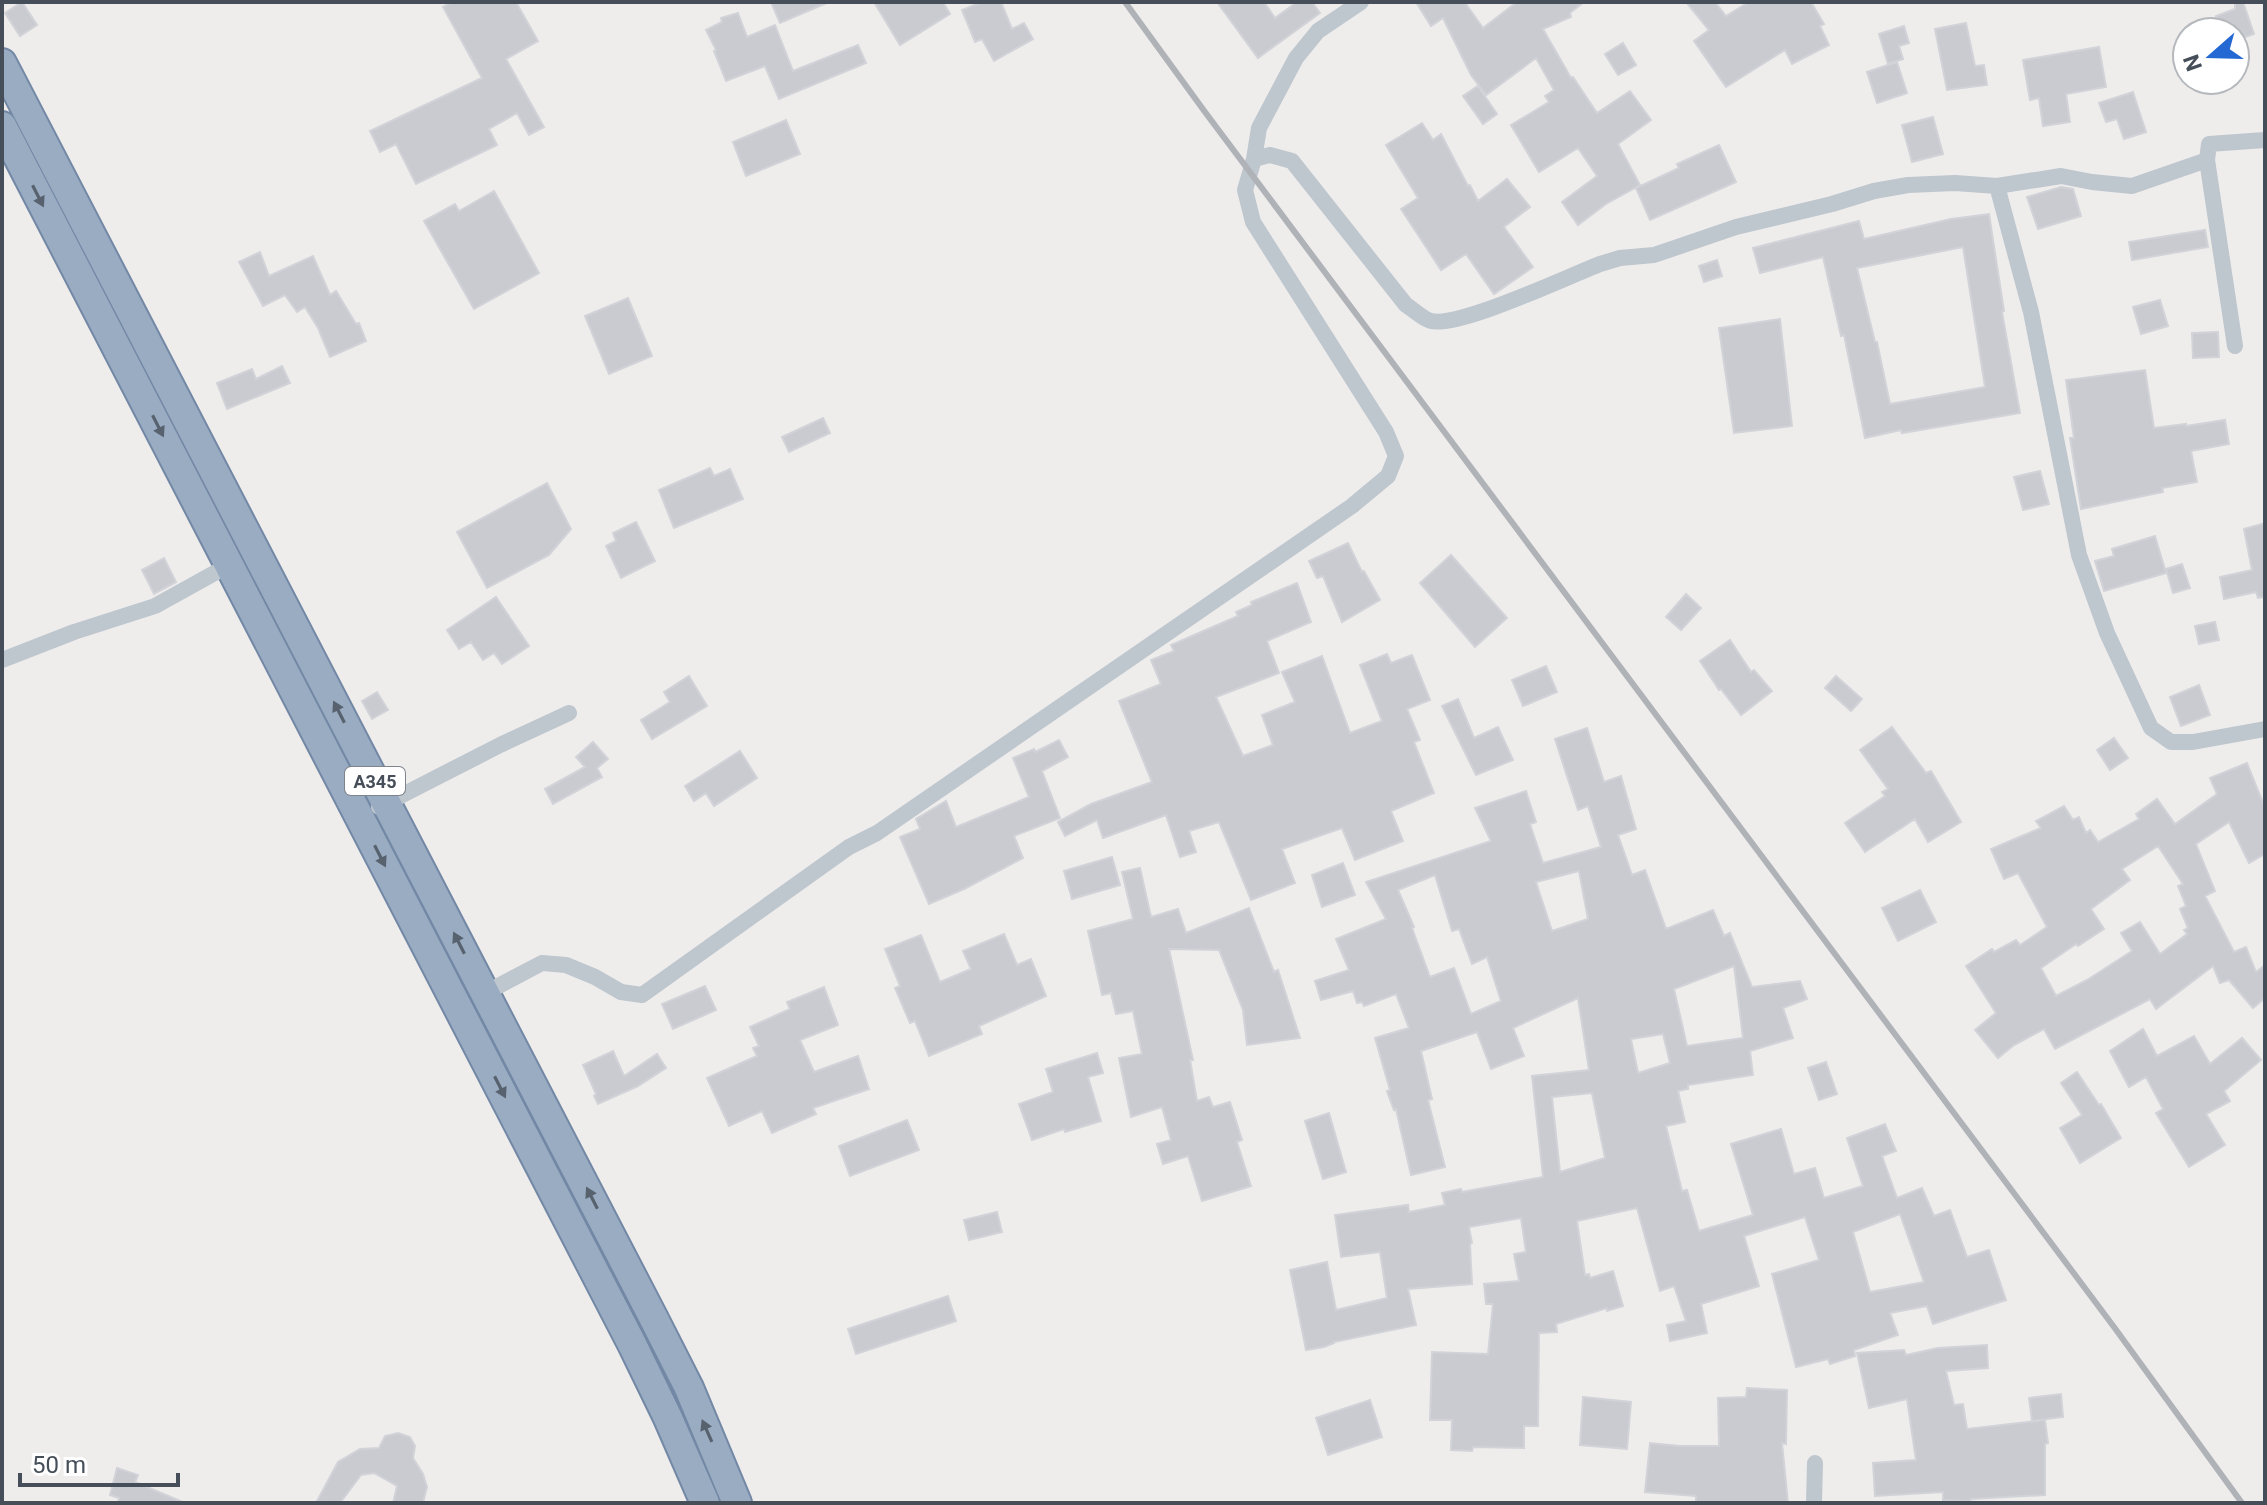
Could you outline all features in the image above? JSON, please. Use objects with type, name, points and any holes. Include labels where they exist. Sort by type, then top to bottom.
[{"type":"highway","name":"A345","points":[[2,63],[661,1333],[689,1388],[737,1503]]},
{"type":"highway","name":"A345","points":[[2,126],[633,1346],[705,1503]]},
{"type":"street","points":[[485,993],[542,963],[566,965],[621,992],[642,995],[849,847],[877,833],[1352,506],[1388,476],[1396,456],[1386,432],[1253,222],[1245,190],[1259,128],[1296,58],[1318,31],[1361,2]]},
{"type":"street","points":[[2235,346],[2207,160],[2209,144],[2265,140]]},
{"type":"street","points":[[1254,159],[1270,155],[1292,161],[1406,305],[1431,321],[1453,320],[1481,312],[1620,258],[1654,255],[1736,227],[1874,191],[1908,185],[1955,183],[1997,186],[2061,176],[2132,186],[2207,160]]},
{"type":"street","points":[[1997,186],[2031,312],[2079,555],[2107,633],[2151,728],[2171,742],[2193,742],[2265,729]]},
{"type":"street","points":[[2,660],[74,632],[155,606],[229,565]]},
{"type":"street","points":[[360,817],[569,713]]},
{"type":"street","points":[[1814,1503],[1815,1463]]},
{"type":"building","points":[[22,2],[37,25],[20,36],[5,13]]},
{"type":"building","points":[[452,2],[516,2],[538,41],[506,59],[544,127],[529,135],[517,113],[489,129],[497,145],[416,184],[396,144],[380,152],[370,131],[482,78],[443,7]]},
{"type":"building","points":[[771,2],[829,2],[780,23]]},
{"type":"building","points":[[874,2],[943,2],[950,14],[900,45]]},
{"type":"building","points":[[982,2],[1001,2],[1012,29],[1024,23],[1033,39],[994,61],[982,39],[975,42],[962,10]]},
{"type":"building","points":[[1217,2],[1264,2],[1275,18],[1297,2],[1312,2],[1320,13],[1258,58]]},
{"type":"building","points":[[1416,2],[1469,2],[1466,4],[1483,28],[1517,2],[1584,2],[1570,13],[1571,17],[1543,29],[1571,78],[1597,113],[1630,91],[1651,120],[1618,144],[1640,185],[1606,204],[1578,225],[1562,202],[1597,176],[1578,148],[1539,172],[1511,125],[1549,102],[1545,96],[1554,90],[1536,58],[1486,95],[1471,75],[1443,18],[1431,26]]},
{"type":"building","points":[[1686,2],[1715,2],[1726,16],[1749,2],[1811,2],[1824,24],[1820,26],[1829,45],[1792,64],[1785,50],[1726,87],[1694,41],[1709,30]]},
{"type":"building","points":[[2235,2],[2243,2],[2248,16],[2216,16],[2235,9]]},
{"type":"building","points":[[738,13],[747,37],[775,25],[793,71],[858,45],[866,63],[779,99],[765,66],[726,81],[706,30],[722,22],[721,18]]},
{"type":"building","points":[[1966,23],[1975,66],[1984,65],[1987,85],[1947,90],[1935,29]]},
{"type":"building","points":[[1904,26],[1909,43],[1899,46],[1903,59],[1888,64],[1879,34]]},
{"type":"building","points":[[1623,43],[1636,65],[1618,75],[1605,54]]},
{"type":"building","points":[[2099,47],[2106,87],[2066,94],[2070,122],[2043,126],[2039,98],[2030,100],[2023,60]]},
{"type":"building","points":[[1897,62],[1907,93],[1877,103],[1867,72]]},
{"type":"building","points":[[1478,86],[1497,114],[1483,124],[1463,96]]},
{"type":"building","points":[[2133,92],[2146,132],[2124,139],[2117,119],[2106,122],[2099,103]]},
{"type":"building","points":[[1933,117],[1943,154],[1912,162],[1902,125]]},
{"type":"building","points":[[786,120],[800,154],[746,176],[733,142]]},
{"type":"building","points":[[1422,123],[1433,140],[1441,134],[1478,201],[1507,179],[1530,207],[1504,227],[1533,267],[1494,294],[1466,254],[1441,270],[1401,209],[1418,198],[1386,145]]},
{"type":"building","points":[[1719,145],[1736,182],[1650,220],[1636,188],[1679,168],[1677,164]]},
{"type":"building","points":[[2061,187],[2073,189],[2081,216],[2038,229],[2027,197]]},
{"type":"building","points":[[494,191],[539,273],[474,309],[424,221],[455,204],[459,211]]},
{"type":"building","points":[[1989,214],[2020,413],[1865,438],[1844,335],[1841,336],[1823,257],[1760,273],[1753,248],[1859,221],[1864,239],[1951,219]],"holes":[[[1963,247],[1985,387],[1890,404],[1857,268]]]},
{"type":"building","points":[[2205,230],[2208,247],[2132,260],[2129,242]]},
{"type":"building","points":[[260,252],[269,276],[313,256],[330,295],[336,291],[356,324],[359,323],[366,341],[330,357],[305,307],[297,312],[285,295],[263,306],[239,262]]},
{"type":"building","points":[[1717,260],[1722,276],[1704,282],[1699,266]]},
{"type":"building","points":[[628,298],[652,356],[609,374],[585,316]]},
{"type":"building","points":[[2160,300],[2168,326],[2141,334],[2133,307]]},
{"type":"building","points":[[1780,319],[1792,426],[1734,433],[1719,328]]},
{"type":"building","points":[[2218,332],[2219,357],[2193,358],[2192,333]]},
{"type":"building","points":[[282,366],[290,383],[227,409],[217,383],[252,369],[256,379]]},
{"type":"building","points":[[2145,370],[2154,428],[2225,420],[2229,444],[2191,451],[2197,482],[2081,509],[2070,438],[2074,438],[2066,380]]},
{"type":"building","points":[[823,418],[830,433],[789,452],[782,437]]},
{"type":"building","points":[[710,468],[714,476],[730,469],[743,499],[674,528],[659,490]]},
{"type":"building","points":[[2040,471],[2049,504],[2023,510],[2014,477]]},
{"type":"building","points":[[547,483],[571,529],[549,555],[487,588],[457,532]]},
{"type":"building","points":[[636,522],[655,561],[621,578],[606,546],[616,541],[613,533]]},
{"type":"building","points":[[2265,523],[2265,597],[2258,598],[2256,592],[2224,599],[2220,577],[2252,570],[2244,529]]},
{"type":"building","points":[[2155,536],[2166,573],[2104,591],[2095,561],[2114,556],[2112,549]]},
{"type":"building","points":[[1348,543],[1380,600],[1342,622],[1323,576],[1317,578],[1309,561]]},
{"type":"building","points":[[1451,555],[1507,618],[1475,647],[1420,583]]},
{"type":"building","points":[[164,558],[176,582],[154,594],[142,570]]},
{"type":"building","points":[[2182,564],[2190,588],[2173,593],[2166,569]]},
{"type":"building","points":[[1297,583],[1311,622],[1267,641],[1279,673],[1216,697],[1243,756],[1273,745],[1262,715],[1295,702],[1282,672],[1322,656],[1350,733],[1382,721],[1360,665],[1387,654],[1391,663],[1412,655],[1430,700],[1407,709],[1420,740],[1414,742],[1434,793],[1391,811],[1403,841],[1355,860],[1342,828],[1282,849],[1295,883],[1251,900],[1219,822],[1189,831],[1196,852],[1180,857],[1166,815],[1103,838],[1097,820],[1065,836],[1058,822],[1091,804],[1152,782],[1119,701],[1161,684],[1151,660],[1174,651],[1171,645],[1238,616],[1236,612],[1252,605],[1251,602]]},
{"type":"building","points":[[1686,594],[1701,608],[1681,630],[1666,617]]},
{"type":"building","points":[[496,597],[529,646],[502,664],[494,653],[483,660],[471,642],[459,649],[447,630]]},
{"type":"building","points":[[2215,622],[2219,640],[2199,644],[2195,626]]},
{"type":"building","points":[[1730,640],[1751,672],[1754,670],[1772,691],[1741,715],[1719,690],[1700,661]]},
{"type":"building","points":[[1546,666],[1557,692],[1523,706],[1512,680]]},
{"type":"building","points":[[689,676],[707,706],[652,739],[641,720],[670,702],[664,692]]},
{"type":"building","points":[[1836,676],[1862,699],[1851,711],[1825,688]]},
{"type":"building","points":[[2199,685],[2210,715],[2181,726],[2170,697]]},
{"type":"building","points":[[377,692],[388,710],[372,719],[362,701]]},
{"type":"building","points":[[1458,699],[1474,738],[1498,727],[1513,760],[1476,775],[1442,706]]},
{"type":"building","points":[[1892,727],[1926,773],[1931,771],[1961,822],[1928,842],[1915,819],[1865,852],[1845,823],[1885,796],[1882,792],[1888,789],[1860,750]]},
{"type":"building","points":[[1587,728],[1604,782],[1621,776],[1636,829],[1618,835],[1632,875],[1645,870],[1666,929],[1713,910],[1724,936],[1730,933],[1752,987],[1800,981],[1807,999],[1783,1008],[1793,1038],[1750,1051],[1753,1075],[1688,1085],[1688,1089],[1678,1091],[1685,1122],[1666,1126],[1682,1191],[1687,1190],[1699,1231],[1753,1215],[1731,1144],[1781,1129],[1794,1174],[1815,1168],[1824,1198],[1863,1186],[1847,1138],[1885,1124],[1896,1151],[1882,1156],[1897,1198],[1922,1188],[1934,1216],[1950,1210],[1967,1257],[1989,1250],[2006,1300],[1933,1324],[1927,1306],[1890,1313],[1898,1335],[1854,1350],[1855,1356],[1830,1364],[1828,1359],[1796,1367],[1772,1274],[1819,1260],[1805,1217],[1744,1236],[1759,1286],[1701,1304],[1707,1333],[1670,1341],[1667,1325],[1686,1321],[1674,1286],[1660,1291],[1637,1208],[1577,1221],[1585,1275],[1589,1274],[1590,1278],[1613,1271],[1623,1306],[1556,1324],[1557,1332],[1539,1333],[1538,1426],[1524,1426],[1524,1448],[1451,1450],[1452,1420],[1430,1420],[1432,1352],[1488,1354],[1493,1304],[1486,1304],[1484,1284],[1519,1281],[1514,1254],[1526,1252],[1521,1218],[1469,1227],[1472,1284],[1408,1289],[1416,1325],[1306,1350],[1290,1270],[1327,1262],[1336,1310],[1387,1298],[1380,1252],[1341,1257],[1335,1215],[1408,1205],[1409,1212],[1445,1205],[1442,1193],[1543,1177],[1532,1076],[1589,1070],[1578,998],[1513,1028],[1524,1056],[1491,1069],[1477,1032],[1421,1051],[1432,1099],[1428,1100],[1445,1167],[1411,1175],[1375,1038],[1409,1028],[1396,994],[1364,1006],[1362,1002],[1357,1003],[1353,991],[1321,1000],[1315,981],[1349,970],[1336,939],[1386,919],[1366,882],[1491,841],[1475,808],[1526,791],[1536,822],[1530,824],[1543,863],[1601,847],[1588,806],[1578,810],[1555,739]],"holes":[[[1579,871],[1588,919],[1552,931],[1536,882]],[[1435,875],[1452,931],[1459,929],[1472,964],[1487,957],[1501,1001],[1471,1014],[1454,968],[1430,977],[1398,890]],[[1734,966],[1743,1038],[1687,1046],[1674,989]],[[1663,1034],[1670,1063],[1638,1073],[1631,1039]],[[1592,1093],[1605,1158],[1560,1172],[1552,1097]],[[1900,1214],[1924,1282],[1870,1292],[1853,1232]]]},
{"type":"building","points":[[2114,738],[2128,758],[2110,770],[2097,750]]},
{"type":"building","points":[[1059,740],[1068,757],[1042,771],[1060,818],[1014,836],[1023,858],[929,904],[900,837],[920,829],[916,819],[946,801],[956,827],[1029,797],[1013,758],[1034,749],[1035,752]]},
{"type":"building","points":[[593,742],[608,759],[597,768],[602,777],[553,804],[545,789],[585,767],[576,757]]},
{"type":"building","points":[[740,751],[757,778],[714,806],[706,793],[694,801],[685,786]]},
{"type":"building","points":[[2247,763],[2265,808],[2265,854],[2249,863],[2229,822],[2196,844],[2215,891],[2205,896],[2234,952],[2246,947],[2256,972],[2265,965],[2265,998],[2253,1008],[2229,980],[2220,983],[2213,966],[2156,1009],[2150,999],[2055,1049],[2044,1029],[2014,1045],[1998,1058],[1975,1030],[1996,1013],[1966,966],[1992,949],[1994,952],[2016,940],[2020,945],[2047,927],[2018,873],[2004,879],[1991,849],[2041,828],[2036,821],[2064,806],[2073,820],[2079,817],[2086,833],[2090,830],[2098,842],[2139,819],[2136,814],[2157,799],[2175,824],[2217,794],[2210,778]],"holes":[[[2158,846],[2183,884],[2178,886],[2186,906],[2180,909],[2188,928],[2184,930],[2187,934],[2160,954],[2140,922],[2121,933],[2132,951],[2056,996],[2041,968],[2104,929],[2091,909],[2130,880],[2122,869]]]},
{"type":"building","points":[[1112,857],[1120,885],[1072,899],[1064,871]]},
{"type":"building","points":[[1343,863],[1355,895],[1322,907],[1312,875]]},
{"type":"building","points":[[1140,868],[1151,917],[1178,909],[1186,933],[1249,908],[1274,972],[1278,970],[1300,1038],[1247,1045],[1243,1010],[1219,950],[1169,949],[1193,1060],[1190,1060],[1197,1101],[1209,1097],[1213,1107],[1230,1102],[1242,1140],[1237,1142],[1251,1186],[1202,1201],[1188,1156],[1163,1164],[1157,1144],[1171,1140],[1162,1107],[1131,1117],[1119,1058],[1142,1054],[1133,1011],[1116,1014],[1111,993],[1102,995],[1088,931],[1133,919],[1122,872]]},
{"type":"building","points":[[1920,890],[1936,922],[1898,941],[1882,908]]},
{"type":"building","points":[[1004,934],[1017,965],[1031,959],[1046,996],[979,1026],[982,1034],[929,1056],[915,1021],[910,1023],[895,988],[900,986],[885,949],[921,935],[940,982],[971,969],[963,951]]},
{"type":"building","points":[[705,986],[716,1010],[673,1029],[662,1004]]},
{"type":"building","points":[[824,987],[838,1025],[800,1040],[814,1072],[858,1056],[869,1089],[813,1108],[816,1114],[772,1133],[762,1111],[729,1126],[707,1078],[757,1056],[753,1048],[759,1046],[750,1027],[790,1009],[787,1002]]},
{"type":"building","points":[[2143,1029],[2157,1056],[2194,1036],[2210,1064],[2242,1038],[2261,1060],[2224,1091],[2230,1101],[2206,1114],[2225,1145],[2189,1167],[2156,1113],[2163,1109],[2146,1077],[2129,1087],[2110,1051]]},
{"type":"building","points":[[613,1051],[624,1076],[657,1054],[666,1068],[638,1086],[598,1104],[583,1065]]},
{"type":"building","points":[[1097,1053],[1103,1073],[1088,1077],[1101,1121],[1032,1140],[1019,1104],[1053,1092],[1046,1069]]},
{"type":"building","points":[[1826,1062],[1837,1094],[1819,1100],[1808,1068]]},
{"type":"building","points":[[2077,1072],[2121,1138],[2080,1163],[2060,1128],[2082,1115],[2061,1083]]},
{"type":"building","points":[[1329,1113],[1346,1172],[1323,1179],[1305,1121]]},
{"type":"building","points":[[907,1120],[919,1150],[850,1176],[839,1146]]},
{"type":"building","points":[[997,1212],[1002,1232],[969,1240],[964,1220]]},
{"type":"building","points":[[948,1296],[956,1321],[856,1354],[848,1329]]},
{"type":"building","points":[[1987,1345],[1988,1368],[1946,1371],[1954,1405],[1963,1404],[1967,1429],[2045,1420],[2048,1443],[2045,1444],[2045,1495],[1970,1501],[1943,1500],[1943,1492],[1875,1496],[1873,1463],[1916,1460],[1907,1399],[1869,1408],[1857,1353],[1904,1350],[1906,1355],[1938,1348]]},
{"type":"building","points":[[1747,1388],[1787,1390],[1786,1444],[1782,1443],[1788,1503],[1696,1503],[1696,1496],[1645,1492],[1650,1443],[1719,1446],[1718,1398],[1746,1397]]},
{"type":"building","points":[[2061,1394],[2063,1417],[2032,1421],[2029,1398]]},
{"type":"building","points":[[1583,1397],[1631,1402],[1627,1449],[1580,1445]]},
{"type":"building","points":[[1370,1400],[1382,1437],[1328,1455],[1316,1418]]},
{"type":"building","points":[[398,1433],[410,1437],[415,1446],[413,1458],[427,1487],[423,1503],[393,1503],[397,1486],[374,1473],[361,1475],[340,1503],[316,1503],[338,1462],[360,1449],[379,1448],[385,1436]]},
{"type":"building","points":[[117,1468],[138,1475],[135,1482],[185,1503],[118,1503],[119,1498],[110,1495]]},
{"type":"railway","points":[[1125,2],[2242,1503]]}]
